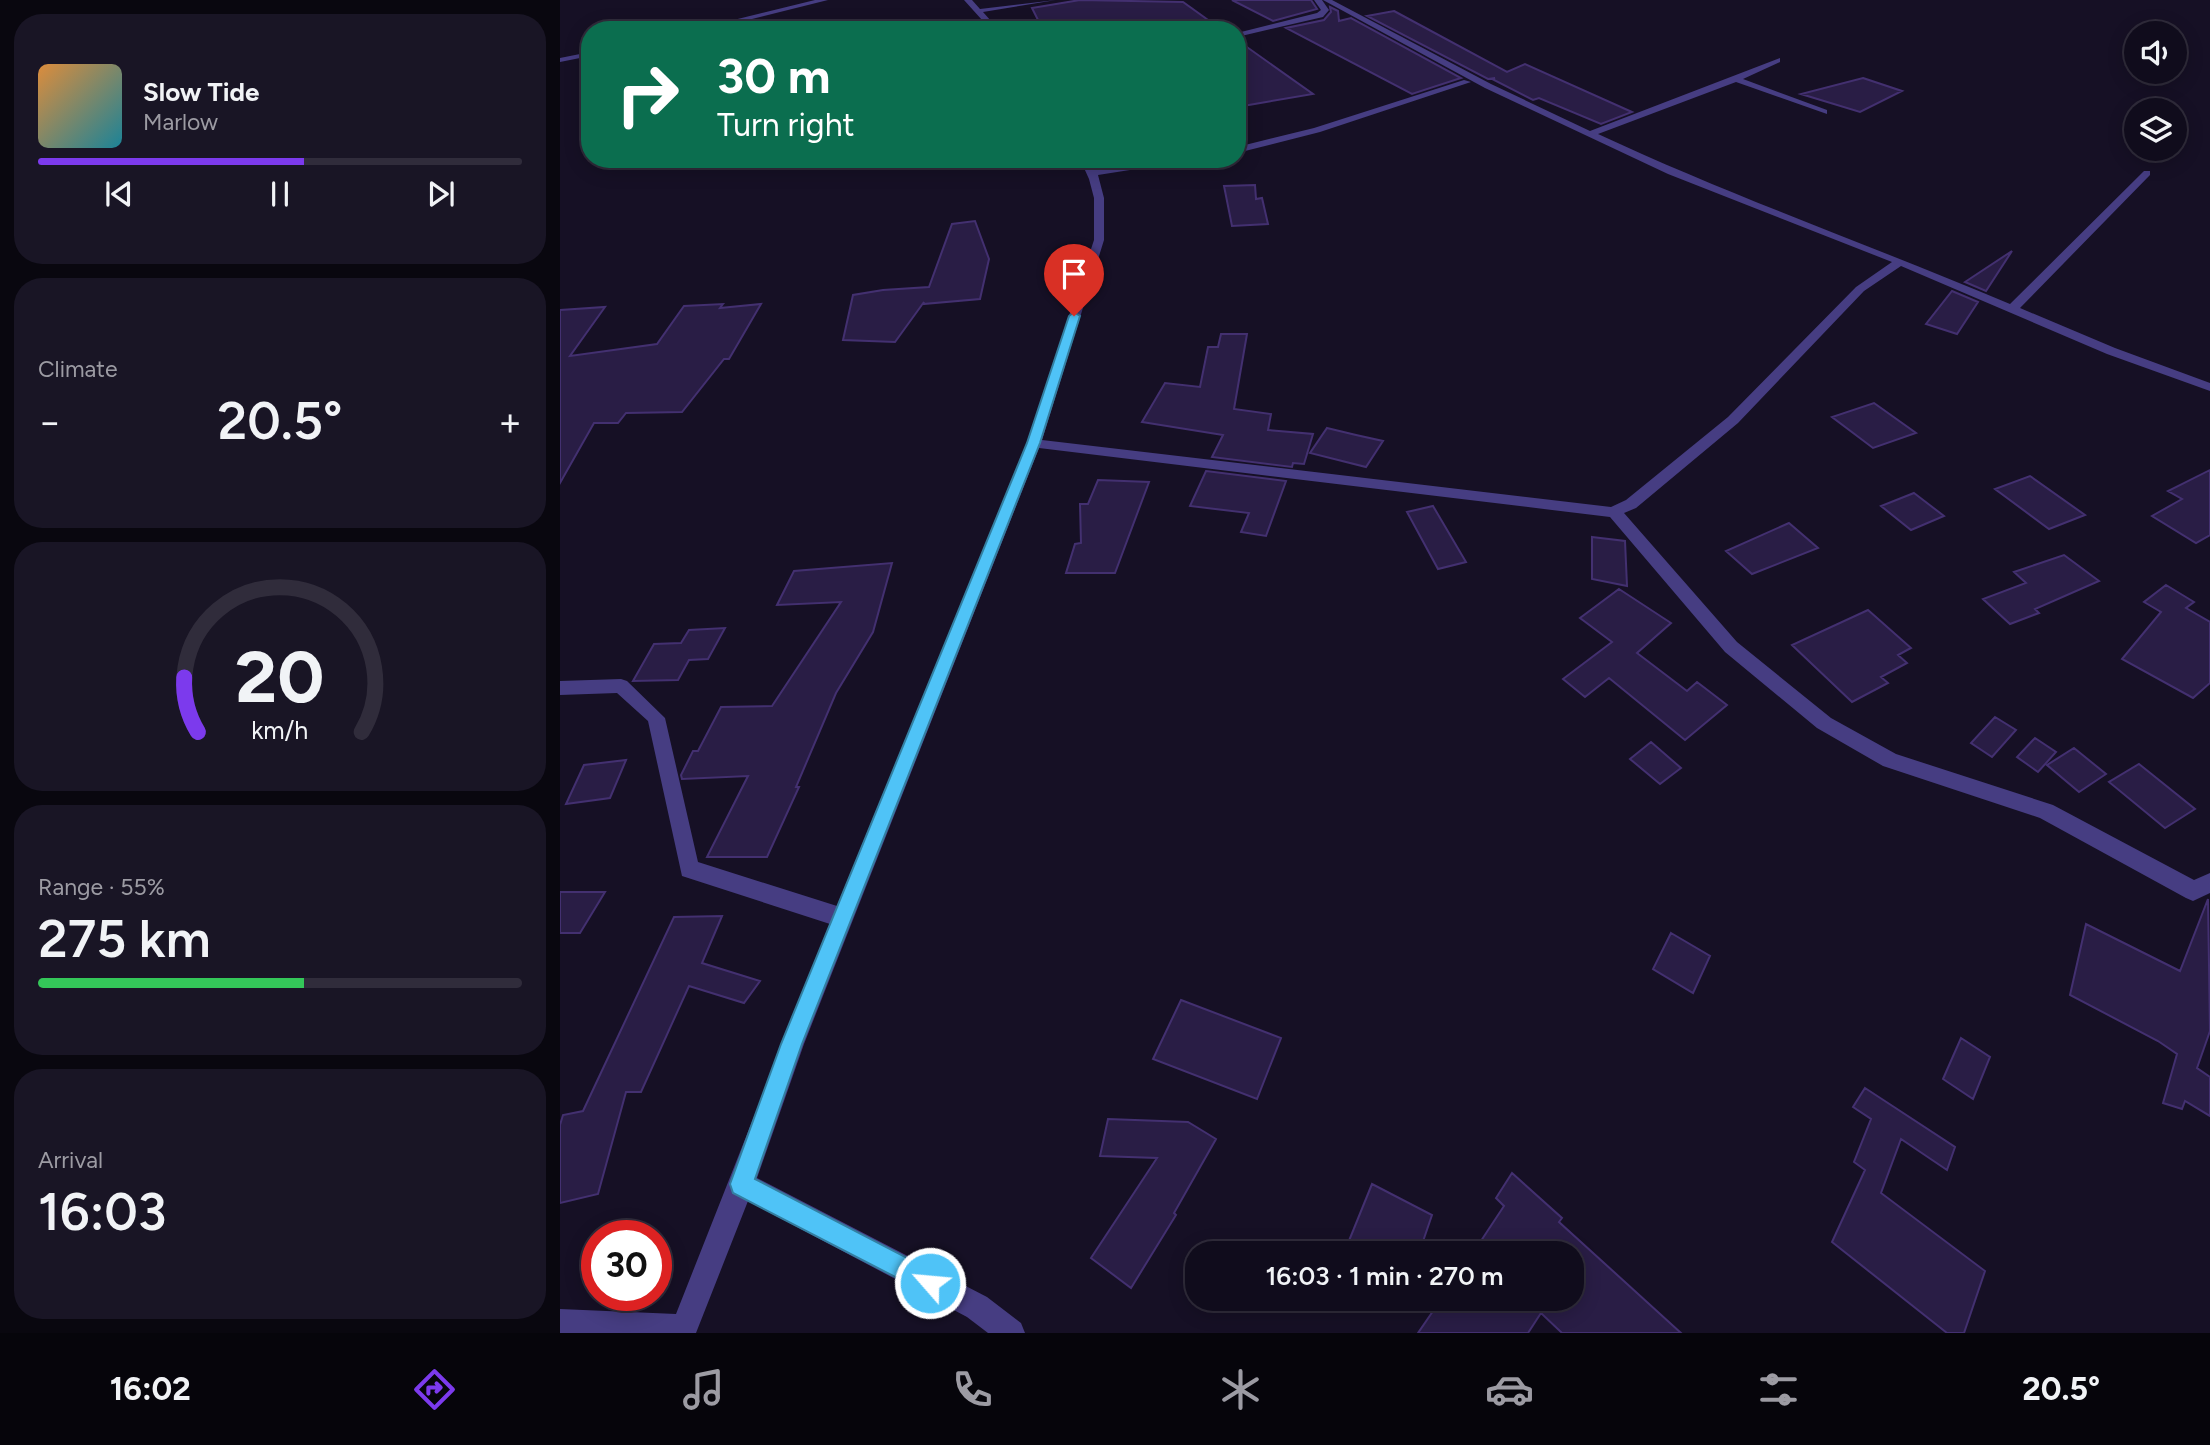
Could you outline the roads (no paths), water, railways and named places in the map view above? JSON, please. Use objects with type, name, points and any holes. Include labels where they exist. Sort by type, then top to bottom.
[{"type":"street","points":[[735,21],[824,0]]},
{"type":"street","points":[[968,0],[987,21]]},
{"type":"street","points":[[978,11],[1052,0]]},
{"type":"street","points":[[1246,33],[1320,15],[1325,10],[1318,0]]},
{"type":"street","points":[[1327,0],[1488,86],[1671,172],[1899,262],[2111,351],[2210,387]]},
{"type":"street","points":[[560,60],[581,56]]},
{"type":"street","points":[[1590,134],[1736,79],[1777,60]]},
{"type":"street","points":[[1736,79],[1824,112]]},
{"type":"street","points":[[1246,148],[1317,130],[1467,82]]},
{"type":"street","points":[[560,1324],[683,1331],[742,1184],[792,1044],[1034,443],[1099,240],[1099,188],[1090,168]]},
{"type":"street","points":[[2012,309],[2147,173]]},
{"type":"street","points":[[1034,443],[1601,513],[1614,512],[1630,504],[1733,420],[1860,289],[1899,262]]},
{"type":"street","points":[[1614,512],[1731,647],[1824,723],[1890,760],[2046,811],[2193,891],[2210,883]]},
{"type":"street","points":[[560,688],[621,687],[656,718],[689,869],[843,918]]},
{"type":"street","points":[[742,1184],[976,1307],[1011,1333]]}]
